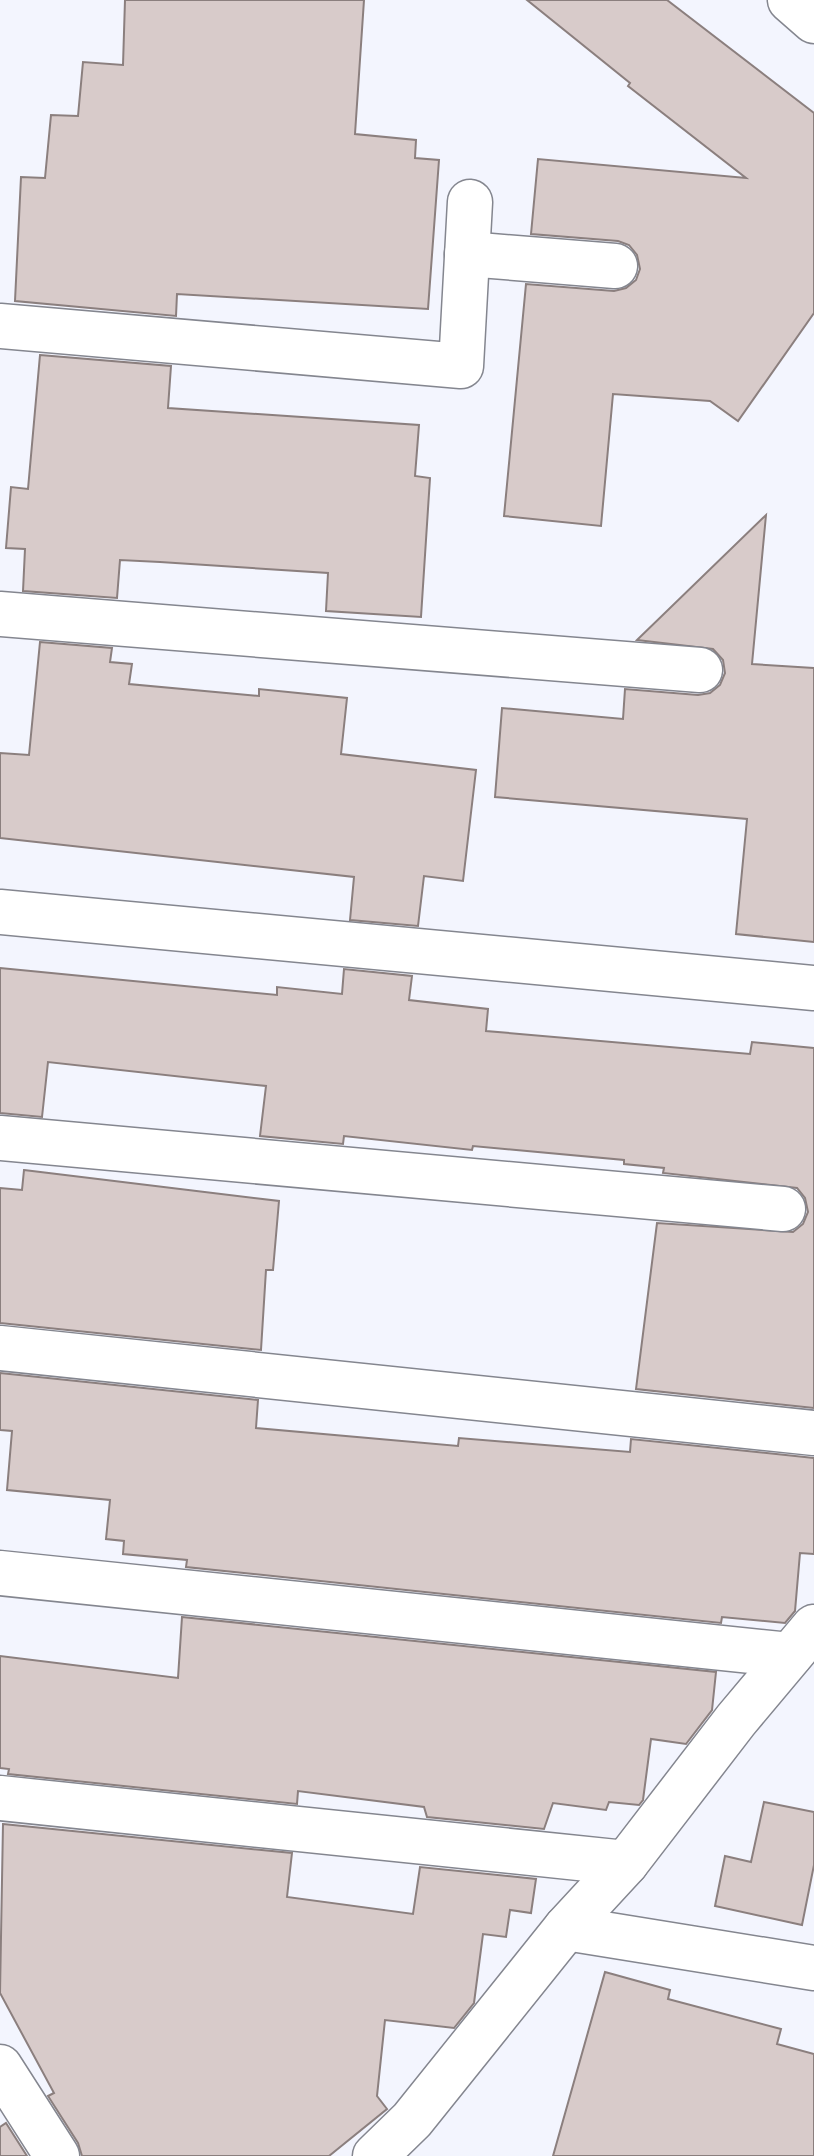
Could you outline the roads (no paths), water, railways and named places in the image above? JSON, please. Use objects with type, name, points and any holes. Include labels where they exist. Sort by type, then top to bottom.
[{"type":"street","points":[[790,0],[814,21]]},
{"type":"street","points":[[0,326],[461,366],[470,202]]},
{"type":"street","points":[[467,254],[615,266]]},
{"type":"street","points":[[0,614],[700,670]]},
{"type":"street","points":[[0,912],[814,988]]},
{"type":"street","points":[[0,1138],[783,1209]]},
{"type":"street","points":[[0,1348],[814,1433]]},
{"type":"street","points":[[0,1573],[802,1641]]},
{"type":"street","points":[[375,2156],[412,2120],[566,1928],[626,1863],[802,1641]]},
{"type":"street","points":[[0,1798],[626,1863]]},
{"type":"street","points":[[566,1928],[814,1968]]},
{"type":"street","points":[[0,2067],[57,2156]]}]
